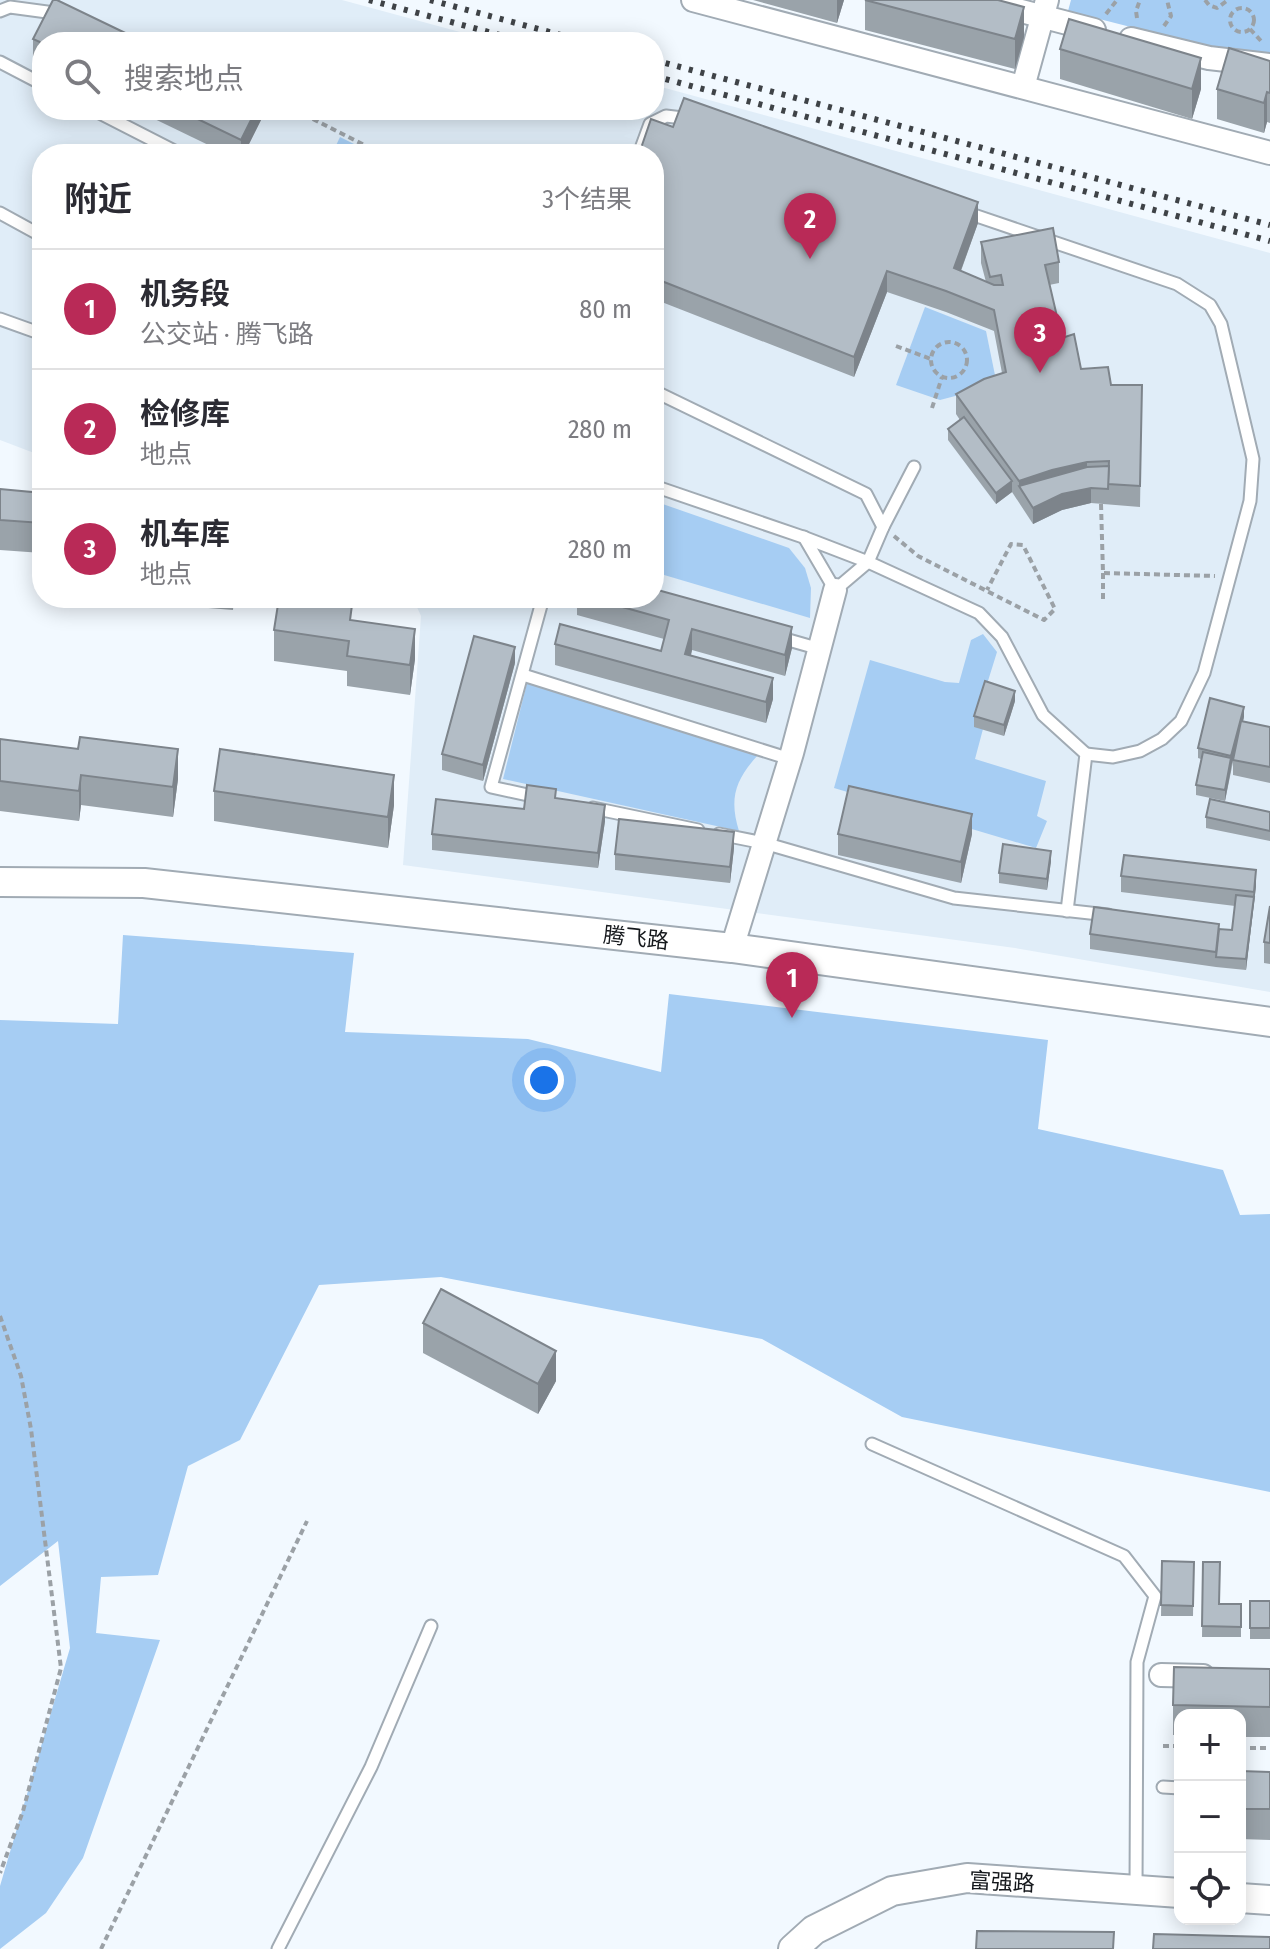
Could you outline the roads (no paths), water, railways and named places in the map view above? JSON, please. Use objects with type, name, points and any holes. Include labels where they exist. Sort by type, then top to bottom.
[{"type":"street","points":[[693,0],[1270,153]]},
{"type":"street","points":[[979,0],[1045,9],[1209,58],[1270,65]]},
{"type":"street","points":[[1023,87],[1045,9]]},
{"type":"street","points":[[732,948],[790,759],[835,590]]},
{"type":"street","name":"腾飞路","points":[[0,882],[144,883],[732,948],[1270,1022]]},
{"type":"street","points":[[1161,1675],[1223,1676]]},
{"type":"street","name":"富强路","points":[[793,1949],[814,1930],[892,1891],[967,1878],[1174,1893]]},
{"type":"street","points":[[1246,1898],[1270,1900]]},
{"type":"lane","points":[[0,11],[10,7],[76,18]]},
{"type":"lane","points":[[0,62],[32,79]]},
{"type":"lane","points":[[664,117],[681,116],[696,121]]},
{"type":"lane","points":[[114,120],[160,144]]},
{"type":"lane","points":[[643,144],[650,124],[658,120]]},
{"type":"lane","points":[[664,489],[868,562],[979,613],[1002,637],[1043,715],[1086,754],[1113,757],[1140,751],[1162,739],[1181,721],[1204,673],[1250,501],[1253,459],[1221,324],[1210,305],[1177,284],[953,207]]},
{"type":"lane","points":[[0,213],[32,231]]},
{"type":"lane","points":[[0,319],[32,330]]},
{"type":"lane","points":[[664,396],[866,494],[883,527]]},
{"type":"lane","points":[[803,537],[835,590],[868,562],[914,467]]},
{"type":"lane","points":[[540,608],[491,787],[552,800]]},
{"type":"lane","points":[[761,632],[820,649]]},
{"type":"lane","points":[[523,675],[790,759]]},
{"type":"lane","points":[[1067,911],[1086,754]]},
{"type":"lane","points":[[582,806],[764,843],[954,898],[1127,917]]},
{"type":"lane","points":[[872,1444],[1124,1556],[1155,1596],[1137,1662],[1136,1890]]},
{"type":"lane","points":[[278,1949],[371,1767],[431,1626]]},
{"type":"lane","points":[[1163,1787],[1174,1788]]},
{"type":"railway","points":[[369,0],[489,32]]},
{"type":"railway","points":[[430,0],[550,32]]},
{"type":"railway","points":[[664,63],[1270,225]]},
{"type":"railway","points":[[664,79],[1270,241]]},
{"type":"place","name":"检修库","points":[[810,259]]},
{"type":"place","name":"机车库","points":[[1040,373]]},
{"type":"place","name":"机务段","points":[[792,1018]]}]
